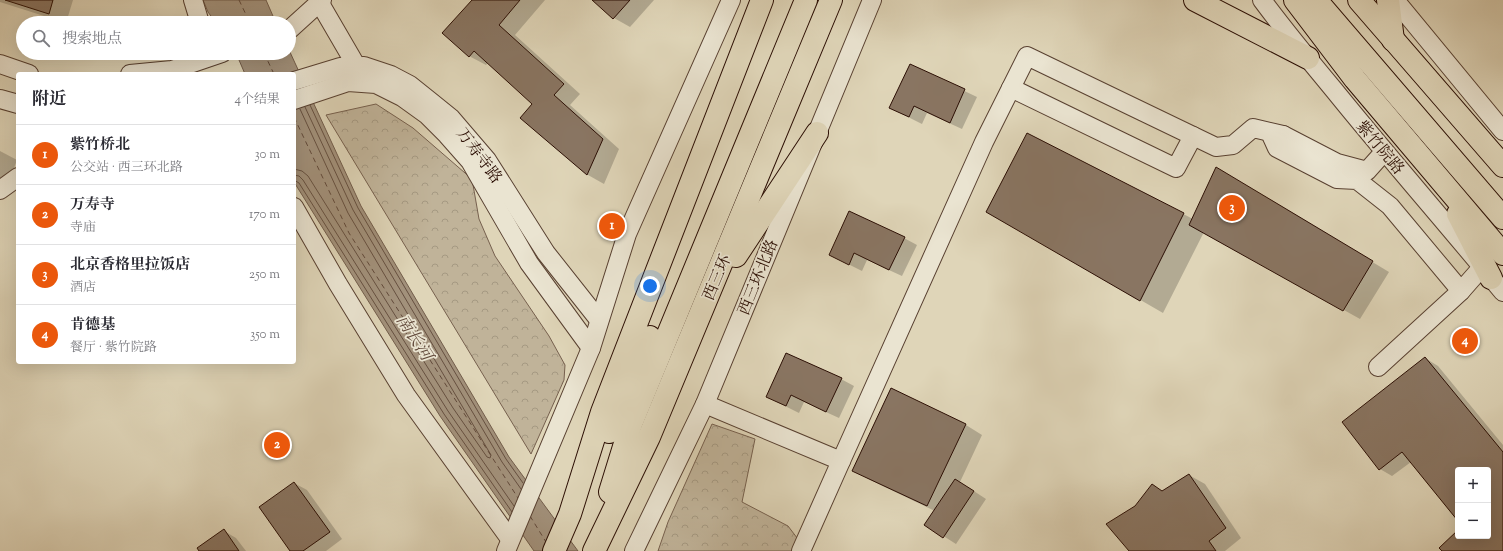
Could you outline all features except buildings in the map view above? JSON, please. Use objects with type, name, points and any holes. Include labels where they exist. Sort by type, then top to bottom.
[{"type":"highway","points":[[570,514],[602,412],[762,0]]},
{"type":"highway","name":"西三环","points":[[593,551],[649,437],[831,0]]},
{"type":"highway","points":[[1195,0],[1308,58]]},
{"type":"highway","name":"紫竹院路","points":[[1295,0],[1355,79],[1503,254]]},
{"type":"highway","points":[[1316,0],[1503,218]]},
{"type":"highway","points":[[1334,0],[1503,197]]},
{"type":"highway","points":[[1359,0],[1393,40],[1500,157]]},
{"type":"highway","points":[[1388,0],[1393,40]]},
{"type":"highway","points":[[554,551],[616,417],[801,1]]},
{"type":"highway","points":[[593,551],[631,424],[801,1]]},
{"type":"highway","points":[[707,300],[817,133]]},
{"type":"highway","points":[[1438,176],[1496,282]]},
{"type":"street","points":[[193,0],[198,16]]},
{"type":"street","points":[[508,545],[590,348],[627,234],[731,0]]},
{"type":"street","name":"西三环北路","points":[[634,551],[705,404],[872,0]]},
{"type":"street","name":"紫竹院路","points":[[1262,0],[1384,152],[1496,282]]},
{"type":"street","points":[[1395,0],[1503,131]]},
{"type":"street","points":[[296,23],[320,1],[357,66]]},
{"type":"street","points":[[801,551],[984,142],[1027,56],[1216,148],[1234,145],[1253,128],[1283,134],[1272,137],[1277,148],[1337,179],[1362,175],[1384,152]]},
{"type":"street","points":[[151,72],[172,70],[200,60]]},
{"type":"street","points":[[0,64],[23,72]]},
{"type":"street","name":"万寿寺路","points":[[308,83],[340,68],[364,66],[391,75],[410,85],[451,118],[487,160],[546,253],[599,320]]},
{"type":"street","name":"万寿寺路","points":[[308,83],[348,82],[376,84],[402,97],[427,115],[470,161],[529,263],[590,348]]},
{"type":"street","points":[[296,98],[308,83]]},
{"type":"street","points":[[1011,88],[1176,168],[1193,136]]},
{"type":"street","points":[[0,99],[16,103]]},
{"type":"street","points":[[1362,175],[1461,291]]},
{"type":"street","points":[[0,190],[16,178]]},
{"type":"street","points":[[296,210],[338,284],[406,395],[508,545]]},
{"type":"street","points":[[1378,367],[1461,291],[1496,282]]},
{"type":"street","points":[[705,404],[841,461]]},
{"type":"green space","points":[[376,104],[413,128],[472,179],[479,219],[495,256],[549,336],[565,365],[564,380],[531,454],[326,115]]},
{"type":"green space","points":[[712,424],[755,439],[742,502],[788,526],[807,551],[658,551],[668,522]]},
{"type":"water","points":[[203,0],[266,0],[273,16],[211,16]]},
{"type":"water","name":"南长河","points":[[239,60],[294,60],[361,206],[509,457],[578,551],[534,551],[440,416],[296,185],[296,72],[244,72]]},
{"type":"ferry route","points":[[239,0],[247,16]]},
{"type":"ferry route","points":[[267,60],[273,72]]},
{"type":"ferry route","points":[[296,121],[349,233],[518,498]]},
{"type":"ferry route","points":[[530,516],[546,542]]},
{"type":"place","name":"北京香格里拉饭店","points":[[1232,208]]},
{"type":"place","name":"紫竹桥北","points":[[612,226]]},
{"type":"place","name":"肯德基","points":[[1465,341]]},
{"type":"place","name":"万寿寺","points":[[277,445]]}]
